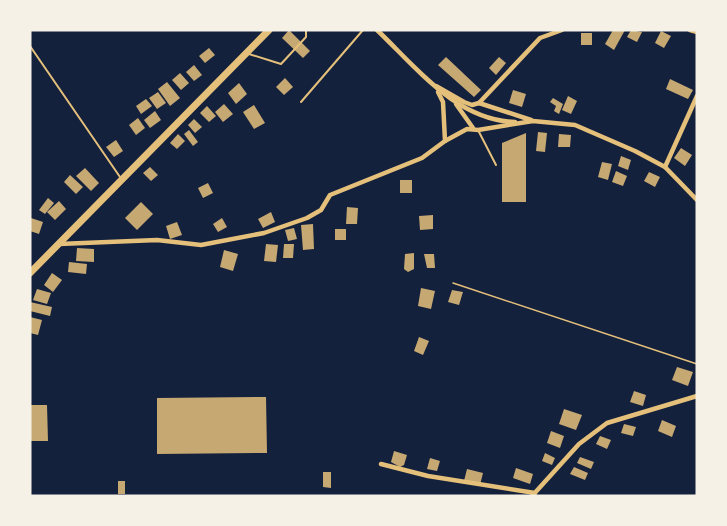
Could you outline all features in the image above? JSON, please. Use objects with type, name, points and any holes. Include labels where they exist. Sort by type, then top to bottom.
[{"type":"main road","points":[[30,273],[269,30]]},
{"type":"street","points":[[377,30],[456,104],[475,129]]},
{"type":"street","points":[[436,87],[472,105],[479,103],[540,38],[561,30]]},
{"type":"street","points":[[690,30],[697,32]]},
{"type":"street","points":[[436,87],[443,102],[445,141]]},
{"type":"street","points":[[665,167],[697,96]]},
{"type":"street","points":[[479,103],[533,121]]},
{"type":"street","points":[[456,104],[505,122],[533,121],[575,125],[635,150],[665,167],[697,200]]},
{"type":"street","points":[[474,111],[490,108]]},
{"type":"street","points":[[59,244],[148,240],[201,245],[264,233],[307,218],[321,210],[330,195],[422,158],[445,141],[475,129],[533,121]]},
{"type":"street","points":[[381,464],[428,476],[533,495],[579,444],[607,423],[697,396]]},
{"type":"lane","points":[[246,53],[281,64],[306,37],[306,30]]},
{"type":"lane","points":[[301,102],[363,30]]},
{"type":"lane","points":[[30,46],[122,180]]},
{"type":"lane","points":[[475,129],[496,165]]},
{"type":"path","points":[[453,283],[697,364]]},
{"type":"building","points":[[289,30],[310,51],[303,58],[282,38]]},
{"type":"building","points":[[613,30],[625,30],[614,50],[605,44]]},
{"type":"building","points":[[631,30],[642,32],[637,42],[627,37]]},
{"type":"building","points":[[661,31],[671,36],[664,48],[655,43]]},
{"type":"building","points":[[581,33],[592,33],[592,45],[581,45]]},
{"type":"building","points":[[209,48],[215,55],[205,63],[199,56]]},
{"type":"building","points":[[446,57],[481,90],[474,97],[438,65]]},
{"type":"building","points":[[499,57],[506,63],[496,75],[489,68]]},
{"type":"building","points":[[194,65],[202,75],[194,81],[186,72]]},
{"type":"building","points":[[180,73],[189,83],[181,90],[172,80]]},
{"type":"building","points":[[285,78],[293,87],[284,95],[276,87]]},
{"type":"building","points":[[670,79],[693,90],[688,99],[666,89]]},
{"type":"building","points":[[167,82],[180,98],[170,106],[158,89]]},
{"type":"building","points":[[239,83],[247,94],[236,104],[228,93]]},
{"type":"building","points":[[513,90],[526,94],[522,107],[509,103]]},
{"type":"building","points":[[158,92],[166,103],[157,109],[149,98]]},
{"type":"building","points":[[568,96],[577,101],[571,114],[562,110]]},
{"type":"building","points":[[553,98],[563,104],[559,114],[554,111],[556,106],[550,102]]},
{"type":"building","points":[[146,99],[152,106],[141,114],[136,106]]},
{"type":"building","points":[[224,104],[233,114],[223,122],[215,112]]},
{"type":"building","points":[[254,105],[265,123],[254,129],[243,112]]},
{"type":"building","points":[[207,106],[216,116],[209,122],[200,113]]},
{"type":"building","points":[[155,111],[161,120],[150,128],[144,120]]},
{"type":"building","points":[[138,118],[145,128],[136,135],[129,125]]},
{"type":"building","points":[[194,119],[202,127],[195,133],[188,125]]},
{"type":"building","points":[[189,130],[198,142],[193,146],[184,134]]},
{"type":"building","points":[[538,132],[547,133],[545,152],[536,151]]},
{"type":"building","points":[[526,133],[526,202],[502,202],[502,143]]},
{"type":"building","points":[[178,134],[185,141],[177,149],[170,143]]},
{"type":"building","points":[[559,134],[571,135],[570,147],[558,147]]},
{"type":"building","points":[[116,140],[123,151],[114,157],[106,147]]},
{"type":"building","points":[[681,148],[692,155],[685,166],[674,158]]},
{"type":"building","points":[[621,156],[631,160],[628,170],[618,166]]},
{"type":"building","points":[[602,162],[612,164],[608,180],[598,177]]},
{"type":"building","points":[[150,167],[158,175],[151,181],[143,173]]},
{"type":"building","points":[[85,168],[99,183],[91,191],[76,176]]},
{"type":"building","points":[[616,171],[627,176],[623,186],[612,182]]},
{"type":"building","points":[[649,172],[660,177],[655,187],[644,181]]},
{"type":"building","points":[[70,175],[83,187],[76,194],[64,182]]},
{"type":"building","points":[[400,180],[412,180],[412,193],[400,193]]},
{"type":"building","points":[[208,183],[213,193],[203,198],[198,188]]},
{"type":"building","points":[[48,198],[54,203],[45,214],[39,210]]},
{"type":"building","points":[[59,201],[66,209],[55,220],[47,212]]},
{"type":"building","points":[[141,202],[153,214],[137,230],[125,218]]},
{"type":"building","points":[[347,207],[358,208],[357,224],[346,224]]},
{"type":"building","points":[[271,212],[275,222],[263,228],[258,219]]},
{"type":"building","points":[[433,215],[433,229],[420,230],[419,216]]},
{"type":"building","points":[[31,218],[43,222],[39,234],[30,231]]},
{"type":"building","points":[[222,218],[227,227],[218,232],[213,224]]},
{"type":"building","points":[[177,222],[182,235],[170,239],[166,226]]},
{"type":"building","points":[[313,224],[314,249],[303,250],[301,225]]},
{"type":"building","points":[[294,228],[297,239],[288,241],[285,230]]},
{"type":"building","points":[[335,229],[346,229],[346,240],[335,240]]},
{"type":"building","points":[[266,244],[278,245],[276,262],[264,261]]},
{"type":"building","points":[[284,244],[294,244],[293,258],[283,258]]},
{"type":"building","points":[[77,248],[94,249],[94,262],[76,261]]},
{"type":"building","points":[[224,250],[238,254],[233,271],[220,267]]},
{"type":"building","points":[[414,253],[414,269],[408,272],[404,269],[405,254]]},
{"type":"building","points":[[424,254],[434,254],[435,268],[427,268]]},
{"type":"building","points":[[69,262],[87,264],[86,274],[68,272]]},
{"type":"building","points":[[52,273],[62,280],[53,292],[44,285]]},
{"type":"building","points":[[421,288],[435,291],[431,309],[418,306]]},
{"type":"building","points":[[37,289],[51,293],[47,304],[33,300]]},
{"type":"building","points":[[452,290],[463,292],[459,305],[448,302]]},
{"type":"building","points":[[30,302],[52,307],[50,316],[30,311]]},
{"type":"building","points":[[30,317],[42,320],[38,335],[30,333]]},
{"type":"building","points":[[419,337],[429,341],[423,355],[414,351]]},
{"type":"building","points":[[677,367],[693,372],[688,386],[672,380]]},
{"type":"building","points":[[634,391],[646,395],[643,406],[630,402]]},
{"type":"building","points":[[266,397],[267,453],[157,454],[157,398]]},
{"type":"building","points":[[30,405],[47,405],[48,441],[30,441]]},
{"type":"building","points":[[564,409],[582,415],[576,430],[559,424]]},
{"type":"building","points":[[662,420],[676,426],[672,437],[658,431]]},
{"type":"building","points":[[624,424],[636,427],[633,436],[621,433]]},
{"type":"building","points":[[551,431],[564,436],[560,448],[547,443]]},
{"type":"building","points":[[600,436],[611,440],[607,449],[596,444]]},
{"type":"building","points":[[394,451],[407,455],[404,465],[400,467],[391,462]]},
{"type":"building","points":[[545,453],[555,458],[552,465],[542,461]]},
{"type":"building","points":[[580,457],[594,462],[591,469],[577,463]]},
{"type":"building","points":[[430,458],[440,461],[437,471],[427,469]]},
{"type":"building","points":[[574,467],[588,473],[585,480],[570,474]]},
{"type":"building","points":[[516,468],[533,474],[530,484],[513,478]]},
{"type":"building","points":[[467,469],[483,473],[480,485],[464,481]]},
{"type":"building","points":[[323,472],[331,472],[331,488],[323,487]]},
{"type":"building","points":[[118,481],[125,481],[125,494],[118,494]]}]
